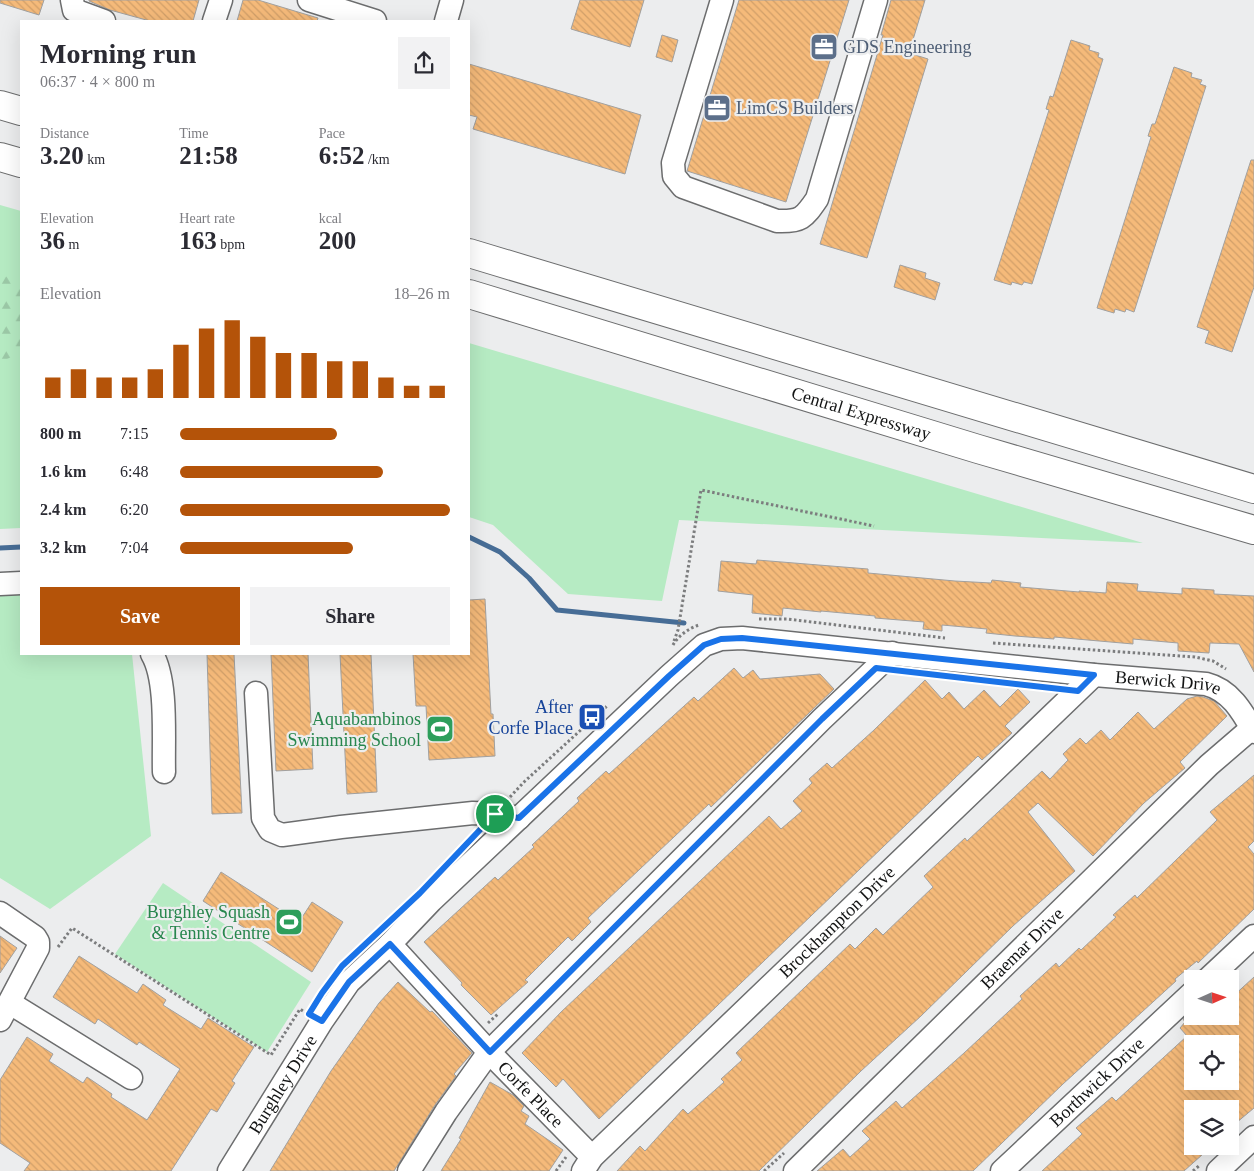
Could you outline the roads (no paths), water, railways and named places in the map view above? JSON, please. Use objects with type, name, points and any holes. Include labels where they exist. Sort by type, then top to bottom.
[{"type":"highway","points":[[0,105],[20,111]]},
{"type":"highway","points":[[0,156],[20,163]]},
{"type":"highway","points":[[470,253],[1254,489]]},
{"type":"highway","name":"Central Expressway","points":[[470,294],[978,449],[1254,530]]},
{"type":"street","points":[[72,0],[74,10],[101,20]]},
{"type":"street","points":[[214,20],[221,0]]},
{"type":"street","points":[[309,0],[372,20]]},
{"type":"street","points":[[446,20],[452,0]]},
{"type":"street","points":[[722,0],[673,163],[674,176],[683,187],[777,221],[794,221],[807,214],[817,199],[876,0]]},
{"type":"street","points":[[0,584],[20,584]]},
{"type":"street","name":"Berwick Drive","points":[[704,645],[721,639],[742,638],[1094,675],[1206,684],[1216,686],[1227,693],[1253,730]]},
{"type":"street","name":"Burghley Drive","points":[[229,1171],[322,1021],[349,982],[390,944],[430,901],[704,645]]},
{"type":"street","points":[[409,1171],[446,1112],[490,1052],[822,719],[892,653]]},
{"type":"street","points":[[153,655],[157,662],[162,684],[164,772]]},
{"type":"street","name":"Brockhampton Drive","points":[[587,1164],[1094,675]]},
{"type":"street","points":[[256,693],[263,818],[270,830],[282,836],[341,827],[473,813],[519,818]]},
{"type":"street","name":"Braemar Drive","points":[[795,1171],[1208,766],[1253,730]]},
{"type":"street","points":[[0,912],[35,936],[38,942],[38,948],[5,1012],[131,1078]]},
{"type":"street","points":[[1218,970],[1254,936]]},
{"type":"street","name":"Corfe Place","points":[[390,944],[490,1052],[587,1164]]},
{"type":"street","name":"Borthwick Drive","points":[[1002,1171],[1184,1000]]},
{"type":"street","points":[[1218,1171],[1254,1137]]},
{"type":"waterway","points":[[470,537],[500,552],[529,578],[557,610],[684,623]]},
{"type":"waterway","points":[[0,548],[20,547]]},
{"type":"place","name":"GDS Engineering","points":[[824,47]]},
{"type":"place","name":"LimCS Builders","points":[[717,108]]},
{"type":"place","name":"After Corfe Place","points":[[592,717]]},
{"type":"place","name":"Aquabambinos Swimming School","points":[[440,729]]},
{"type":"place","name":"Burghley Squash & Tennis Centre","points":[[289,922]]}]
